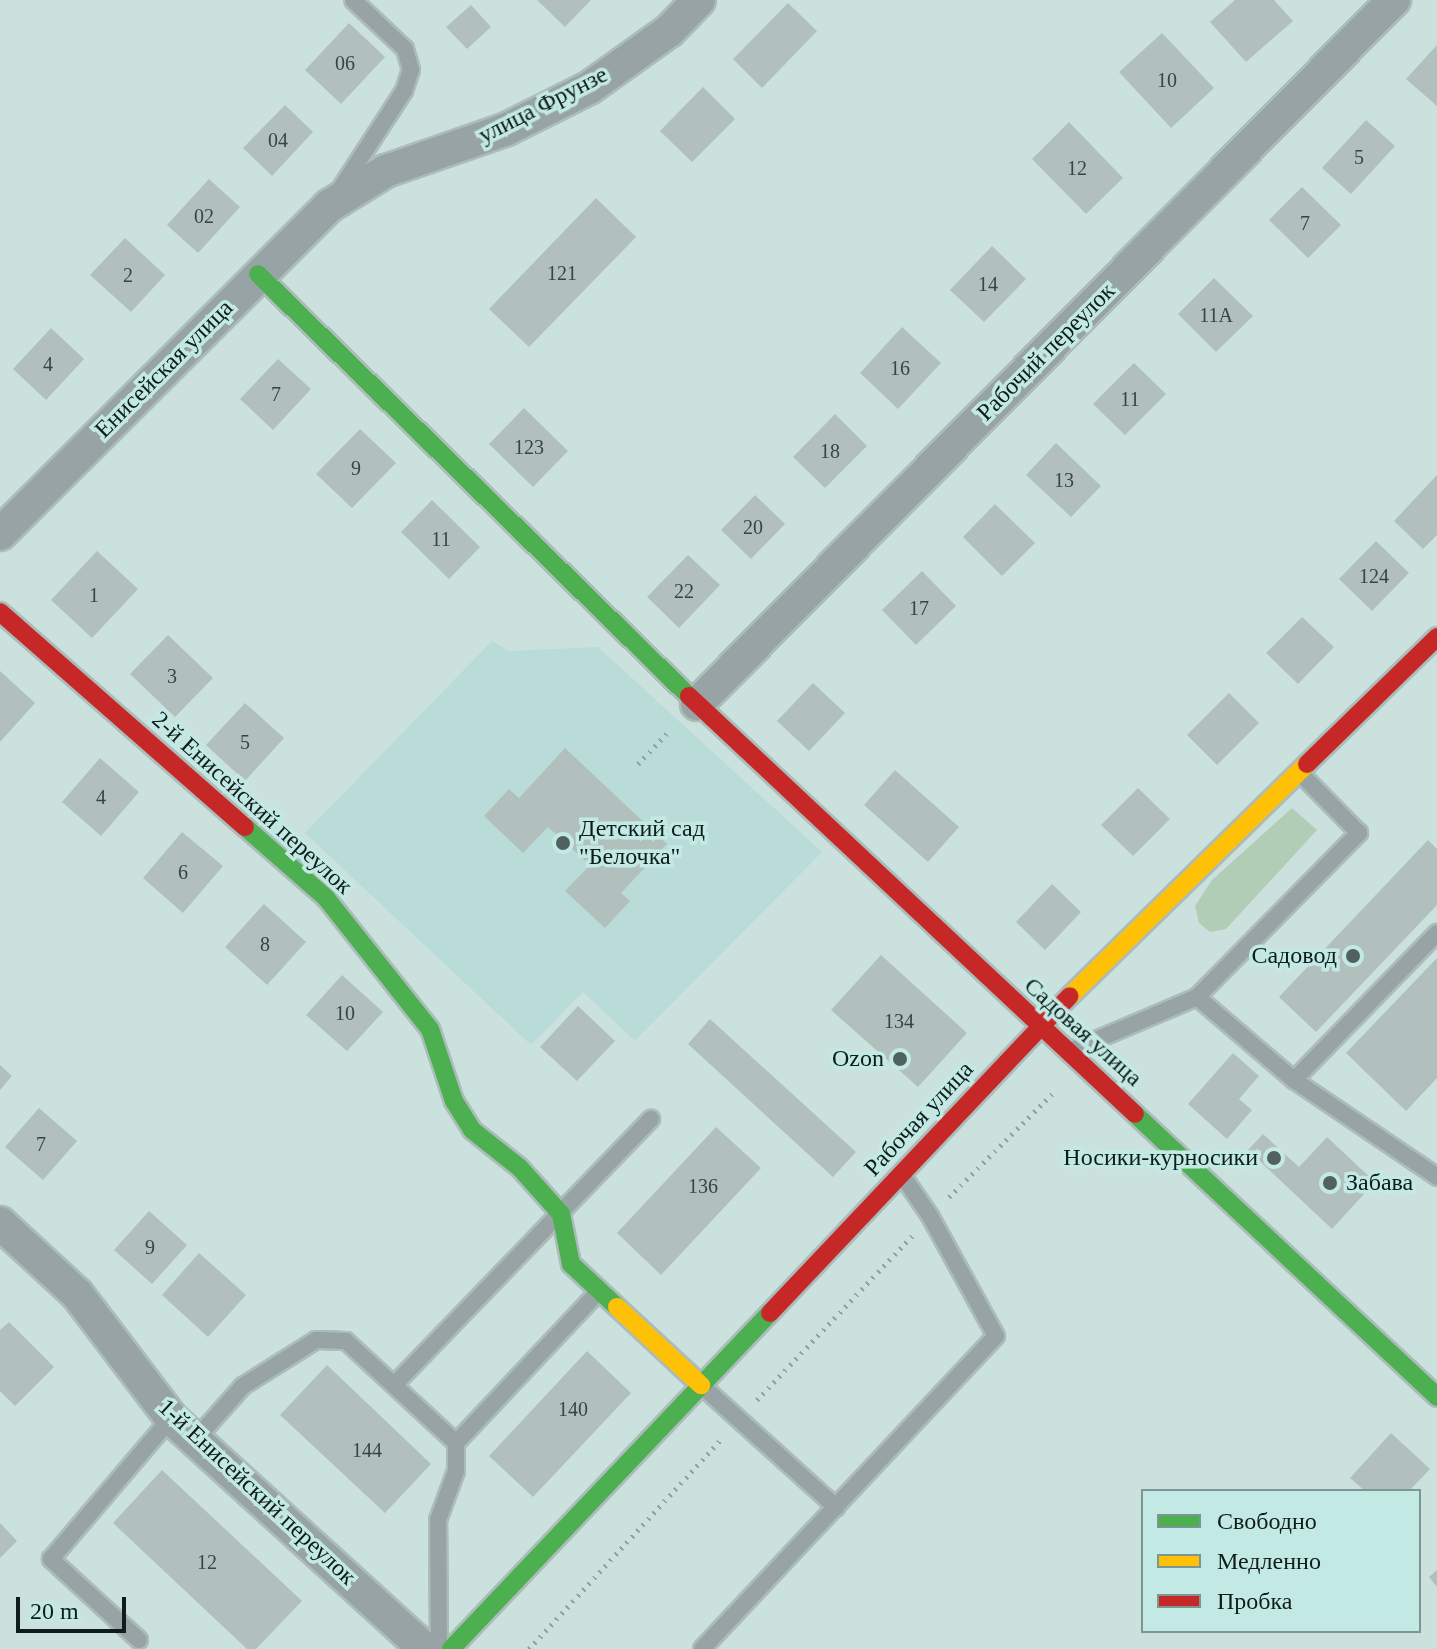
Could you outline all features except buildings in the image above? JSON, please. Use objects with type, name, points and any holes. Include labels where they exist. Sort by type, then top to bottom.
[{"type":"street","name":"улица Фрунзе","points":[[329,206],[386,171],[507,129],[589,88],[669,31],[699,0]]},
{"type":"street","name":"Рабочий переулок","points":[[697,704],[1394,0]]},
{"type":"street","name":"Енисейская улица","points":[[0,534],[329,206]]},
{"type":"street","points":[[258,274],[697,704]]},
{"type":"street","name":"2-й Енисейский переулок","points":[[0,612],[326,898],[430,1029],[454,1101],[472,1130],[520,1168],[561,1214]]},
{"type":"street","name":"Рабочая улица","points":[[451,1649],[1040,1026],[1297,769],[1437,637]]},
{"type":"street","name":"Садовая улица","points":[[697,704],[1437,1397]]},
{"type":"street","points":[[561,1214],[571,1264],[701,1385]]},
{"type":"street","name":"1-й Енисейский переулок","points":[[0,1223],[77,1294],[171,1418],[425,1649]]},
{"type":"lane","points":[[329,206],[404,91],[411,70],[405,49],[353,0]]},
{"type":"lane","points":[[1076,1057],[1197,997],[1359,833],[1297,769]]},
{"type":"lane","points":[[1294,1080],[1437,933]]},
{"type":"lane","points":[[1197,997],[1294,1080],[1437,1177]]},
{"type":"lane","points":[[394,1385],[651,1119]]},
{"type":"lane","points":[[702,1649],[996,1336],[930,1216],[901,1174]]},
{"type":"lane","points":[[439,1649],[438,1520],[456,1471],[456,1443],[599,1291]]},
{"type":"lane","points":[[195,1440],[243,1386],[316,1340],[346,1341],[456,1443]]},
{"type":"lane","points":[[701,1385],[736,1422],[836,1507]]},
{"type":"lane","points":[[139,1640],[51,1559],[171,1418]]},
{"type":"path","points":[[529,1649],[1076,1057]]},
{"type":"shaded area","name":"Детский сад \"Белочка\"","points":[[492,641],[509,651],[598,647],[822,852],[635,1041],[583,992],[531,1045],[305,833]]},
{"type":"green space","points":[[1292,808],[1317,830],[1226,929],[1210,932],[1199,923],[1195,906],[1212,880]]},
{"type":"traffic: fast","points":[[258,274],[689,696]]},
{"type":"traffic: fast","points":[[245,827],[326,898],[430,1029],[454,1101],[472,1130],[520,1168],[561,1214],[571,1264],[617,1307]]},
{"type":"traffic: fast","points":[[1135,1114],[1437,1397]]},
{"type":"traffic: fast","points":[[451,1649],[770,1313]]},
{"type":"traffic: slow","points":[[1070,996],[1307,764]]},
{"type":"traffic: slow","points":[[617,1307],[701,1385]]},
{"type":"traffic: jam","points":[[0,612],[245,827]]},
{"type":"traffic: jam","points":[[1307,764],[1437,637]]},
{"type":"traffic: jam","points":[[689,696],[1135,1114]]},
{"type":"traffic: jam","points":[[770,1313],[1070,996]]},
{"type":"place","name":"Детский сад \"Белочка\"","points":[[563,843]]},
{"type":"place","name":"Садовод","points":[[1353,956]]},
{"type":"place","name":"Ozon","points":[[900,1059]]},
{"type":"place","name":"Носики-курносики","points":[[1274,1158]]},
{"type":"place","name":"Забава","points":[[1330,1183]]}]
